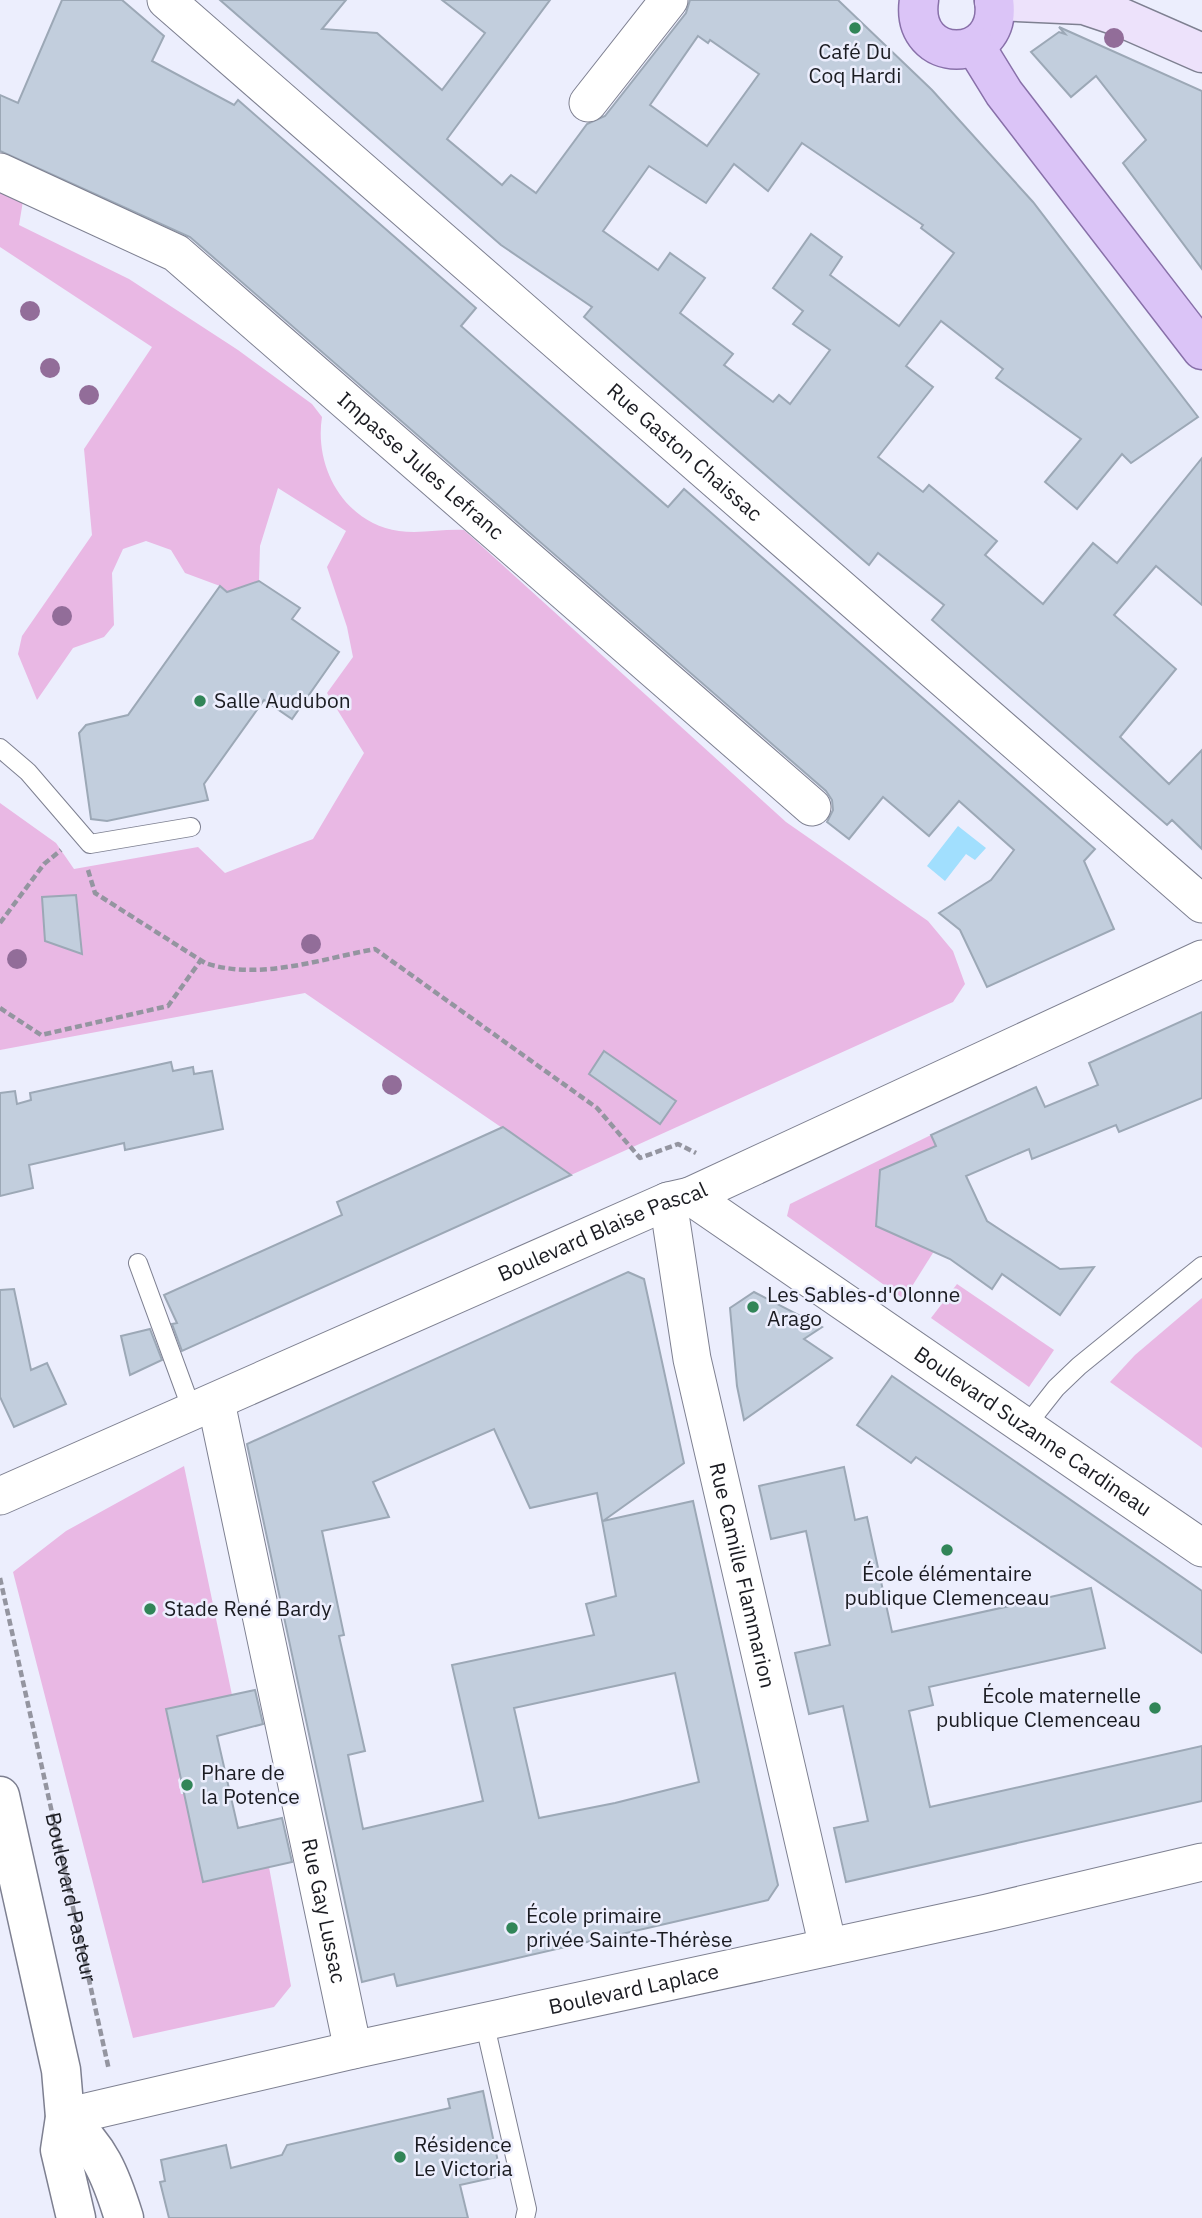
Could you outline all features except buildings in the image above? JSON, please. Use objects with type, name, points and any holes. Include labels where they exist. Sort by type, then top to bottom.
[{"type":"main road","points":[[919,0],[917,12],[927,37],[949,50],[975,46],[990,32],[994,22],[994,0],[1084,5],[1120,17],[1202,54]]},
{"type":"main road","points":[[975,46],[1004,93],[1202,350]]},
{"type":"street","name":"Rue Gaston Chaissac","points":[[166,0],[1202,904]]},
{"type":"street","points":[[588,103],[669,0]]},
{"type":"street","name":"Impasse Jules Lefranc","points":[[0,172],[176,253],[812,807]]},
{"type":"street","name":"Boulevard Blaise Pascal","points":[[0,1496],[679,1198],[1202,959]]},
{"type":"street","name":"Boulevard Suzanne Cardineau","points":[[679,1198],[1026,1426],[1202,1548]]},
{"type":"street","name":"Rue Camille Flammarion","points":[[679,1198],[692,1359],[828,1947]]},
{"type":"street","name":"Rue Gay Lussac","points":[[204,1408],[353,2050]]},
{"type":"street","points":[[2,1816],[61,2070],[65,2117],[60,2150],[76,2218]]},
{"type":"street","name":"Boulevard Laplace","points":[[65,2117],[353,2050],[1202,1863]]},
{"type":"street","points":[[65,2117],[91,2141],[113,2182],[124,2218]]},
{"type":"lane","points":[[0,748],[28,772],[86,839],[191,827]]},
{"type":"lane","points":[[138,1263],[204,1408]]},
{"type":"lane","points":[[1026,1426],[1056,1388],[1079,1366],[1202,1266]]},
{"type":"lane","points":[[484,2021],[527,2209],[525,2218]]},
{"type":"path","points":[[0,923],[44,864],[86,839]]},
{"type":"path","points":[[86,839],[84,856],[95,893],[201,960],[219,967],[262,970],[375,949],[597,1108],[640,1158],[678,1144],[696,1153]]},
{"type":"path","points":[[0,1008],[41,1035],[168,1006],[201,960]]},
{"type":"path","name":"Boulevard Pasteur","points":[[0,1578],[116,2107]]},
{"type":"shaded area","points":[[0,191],[23,201],[19,225],[129,279],[238,350],[312,404],[322,417],[323,455],[328,473],[348,505],[363,517],[380,526],[399,531],[464,530],[786,822],[928,921],[953,951],[965,984],[953,1002],[571,1175],[305,993],[0,1050],[0,803],[56,843],[74,869],[198,847],[225,873],[313,839],[364,753],[327,693],[353,657],[347,627],[327,567],[346,531],[278,488],[260,546],[259,581],[249,585],[238,600],[220,586],[185,573],[171,550],[146,541],[123,549],[112,573],[114,625],[104,637],[73,648],[37,700],[18,654],[22,636],[92,535],[84,449],[152,347],[0,247]]},
{"type":"shaded area","points":[[931,1135],[963,1205],[904,1299],[787,1216],[790,1204]]},
{"type":"shaded area","points":[[957,1284],[1054,1350],[1029,1387],[931,1318]]},
{"type":"shaded area","points":[[1202,1298],[1202,1448],[1110,1382],[1135,1355]]},
{"type":"shaded area","points":[[184,1466],[232,1695],[178,1780],[181,1794],[185,1794],[269,1867],[291,1986],[274,2007],[133,2038],[13,1572],[66,1531]]},
{"type":"water","points":[[958,826],[986,848],[975,860],[966,854],[945,881],[927,866]]},
{"type":"place","name":"Café Du Coq Hardi","points":[[855,28]]},
{"type":"place","name":"Salle Audubon","points":[[200,701]]},
{"type":"place","name":"Les Sables-d'Olonne Arago","points":[[753,1307]]},
{"type":"place","name":"École élémentaire publique Clemenceau","points":[[947,1550]]},
{"type":"place","name":"Stade René Bardy","points":[[150,1609]]},
{"type":"place","name":"École maternelle publique Clemenceau","points":[[1155,1708]]},
{"type":"place","name":"Phare de la Potence","points":[[187,1785]]},
{"type":"place","name":"École primaire privée Sainte-Thérèse","points":[[512,1928]]},
{"type":"place","name":"Résidence Le Victoria","points":[[400,2157]]}]
